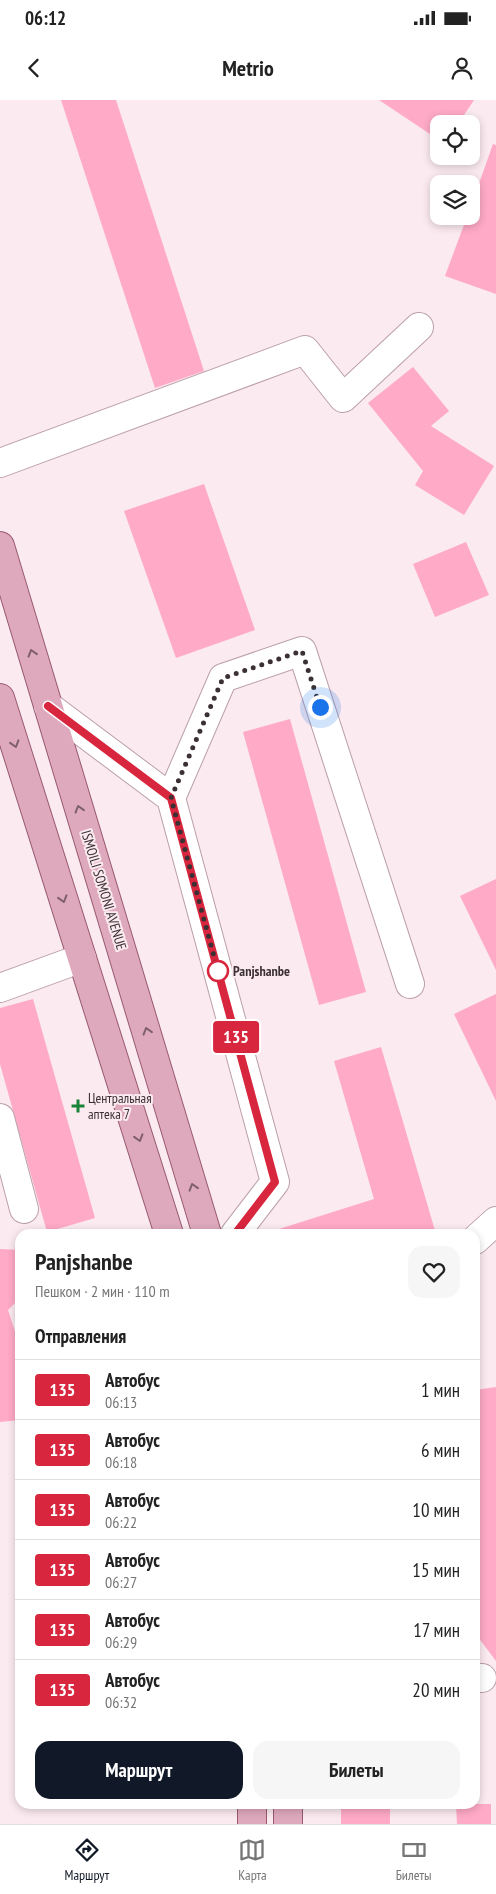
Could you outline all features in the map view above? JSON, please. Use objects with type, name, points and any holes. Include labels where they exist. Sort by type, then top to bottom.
[{"type":"main road","name":"ISMOILI SOMONI AVENUE","points":[[0,546],[205,1229]]},
{"type":"main road","points":[[0,698],[167,1229]]},
{"type":"main road","points":[[252,1809],[252,1824]]},
{"type":"main road","points":[[288,1809],[288,1824]]},
{"type":"street","points":[[0,463],[305,350],[343,398],[419,327]]},
{"type":"street","points":[[171,798],[223,678],[302,651],[410,984]]},
{"type":"street","points":[[48,706],[171,798],[275,1182],[239,1229]]},
{"type":"street","points":[[0,988],[82,958]]},
{"type":"street","points":[[0,1118],[24,1209]]},
{"type":"building","points":[[61,100],[116,100],[204,371],[155,388]]},
{"type":"building","points":[[379,100],[474,100],[464,115],[430,115],[430,134]]},
{"type":"building","points":[[493,144],[496,145],[496,294],[445,276],[464,225],[480,225],[480,181]]},
{"type":"building","points":[[413,367],[449,411],[431,426],[494,466],[464,515],[415,485],[423,471],[368,403]]},
{"type":"building","points":[[204,484],[255,630],[176,658],[124,511]]},
{"type":"building","points":[[466,542],[489,595],[435,617],[413,564]]},
{"type":"building","points":[[290,719],[366,992],[319,1005],[243,732]]},
{"type":"building","points":[[496,879],[496,970],[460,896]]},
{"type":"building","points":[[496,994],[496,1101],[454,1014]]},
{"type":"building","points":[[33,999],[95,1218],[57,1229],[46,1229],[0,1064],[0,1008]]},
{"type":"building","points":[[381,1047],[435,1229],[279,1229],[374,1199],[334,1061]]},
{"type":"building","points":[[0,1249],[15,1250],[15,1303],[8,1310],[15,1332],[15,1420],[0,1422]]},
{"type":"building","points":[[496,1387],[496,1661],[480,1640],[480,1389]]},
{"type":"building","points":[[480,1804],[491,1804],[491,1824],[457,1824],[456,1809],[480,1809]]},
{"type":"building","points":[[341,1809],[390,1809],[390,1824],[341,1824]]},
{"type":"bus line","name":"135","points":[[48,706],[171,798],[275,1182],[239,1229]]},
{"type":"place","name":"Panjshanbe","points":[[218,971]]},
{"type":"place","name":"Центральная аптека 7","points":[[78,1106]]},
{"type":"route","points":[[218,971],[171,798],[223,678],[302,651],[320,707]]}]
